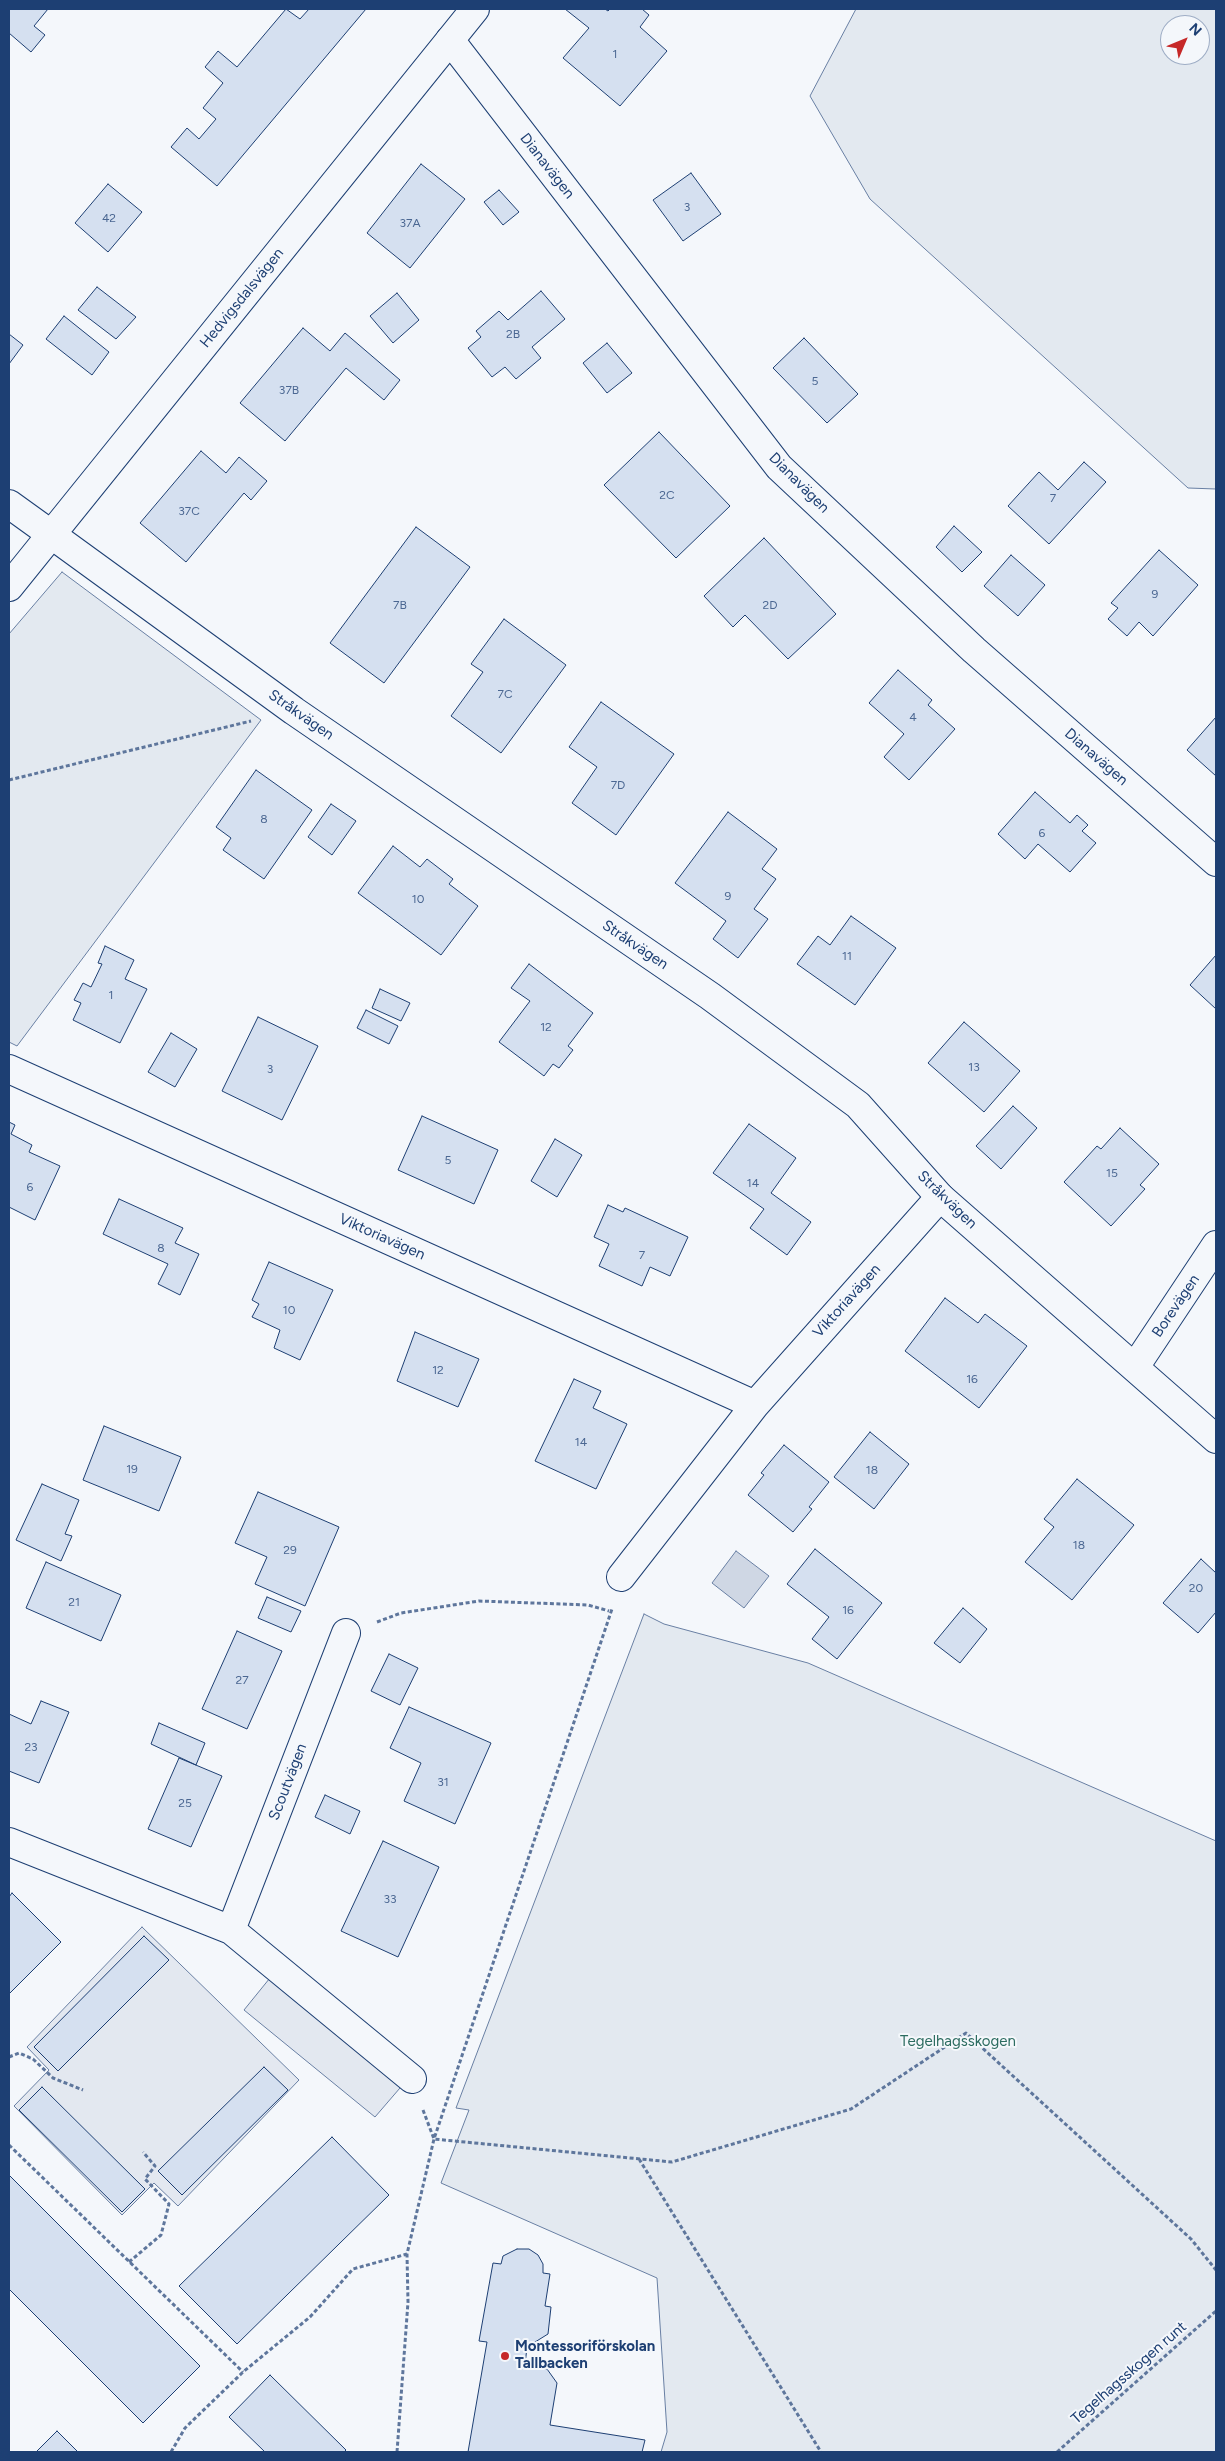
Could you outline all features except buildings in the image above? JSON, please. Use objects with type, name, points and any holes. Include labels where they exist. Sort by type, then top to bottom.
[{"type":"street","name":"Hedvigsdalsvägen","points":[[9,587],[475,9]]},
{"type":"street","name":"Dianavägen","points":[[450,40],[779,467],[974,650],[1216,862]]},
{"type":"street","name":"Stråkvägen","points":[[9,504],[294,710],[710,996],[858,1105],[940,1196],[1216,1440]]},
{"type":"street","name":"Viktoriavägen","points":[[9,1069],[755,1405]]},
{"type":"street","name":"Viktoriavägen","points":[[621,1577],[755,1405],[940,1196]]},
{"type":"street","name":"Borevägen","points":[[1135,1367],[1216,1245]]},
{"type":"street","name":"Scoutvägen","points":[[231,1930],[346,1633]]},
{"type":"street","points":[[9,1842],[231,1930],[412,2079]]},
{"type":"path","points":[[9,780],[294,710]]},
{"type":"path","points":[[397,2452],[408,2302],[407,2254],[434,2139],[612,1611],[621,1577]]},
{"type":"path","points":[[346,1633],[401,1613],[479,1601],[588,1605],[612,1611]]},
{"type":"path","points":[[434,2139],[672,2162],[851,2109],[966,2033],[1191,2239],[1216,2270]]},
{"type":"path","points":[[9,2058],[19,2053],[33,2059],[53,2078],[83,2090]]},
{"type":"path","points":[[9,2145],[243,2372]]},
{"type":"path","points":[[129,2262],[161,2234],[168,2204],[145,2179],[155,2166],[143,2152]]},
{"type":"path","points":[[639,2159],[821,2452]]},
{"type":"path","points":[[171,2452],[185,2428],[243,2372],[310,2316],[353,2270],[407,2254]]},
{"type":"path","name":"Tegelhagsskogen runt","points":[[1057,2452],[1216,2311]]},
{"type":"green space","points":[[856,9],[1216,9],[1216,489],[1188,488],[870,199],[810,96]]},
{"type":"green space","points":[[62,572],[261,720],[17,1046],[9,1042],[9,634]]},
{"type":"green space","name":"Tegelhagsskogen","points":[[644,1614],[664,1624],[808,1663],[1216,1841],[1216,2452],[661,2452],[667,2432],[657,2278],[441,2183],[469,2110],[456,2108]]},
{"type":"shaded area","points":[[736,1551],[769,1576],[744,1608],[712,1583]]},
{"type":"shaded area","points":[[142,1927],[299,2080],[178,2206],[154,2183],[122,2215],[14,2106],[49,2070],[27,2047]]},
{"type":"shaded area","points":[[274,1973],[406,2081],[375,2117],[244,2010]]},
{"type":"place","name":"Montessoriförskolan Tallbacken","points":[[505,2356]]}]
